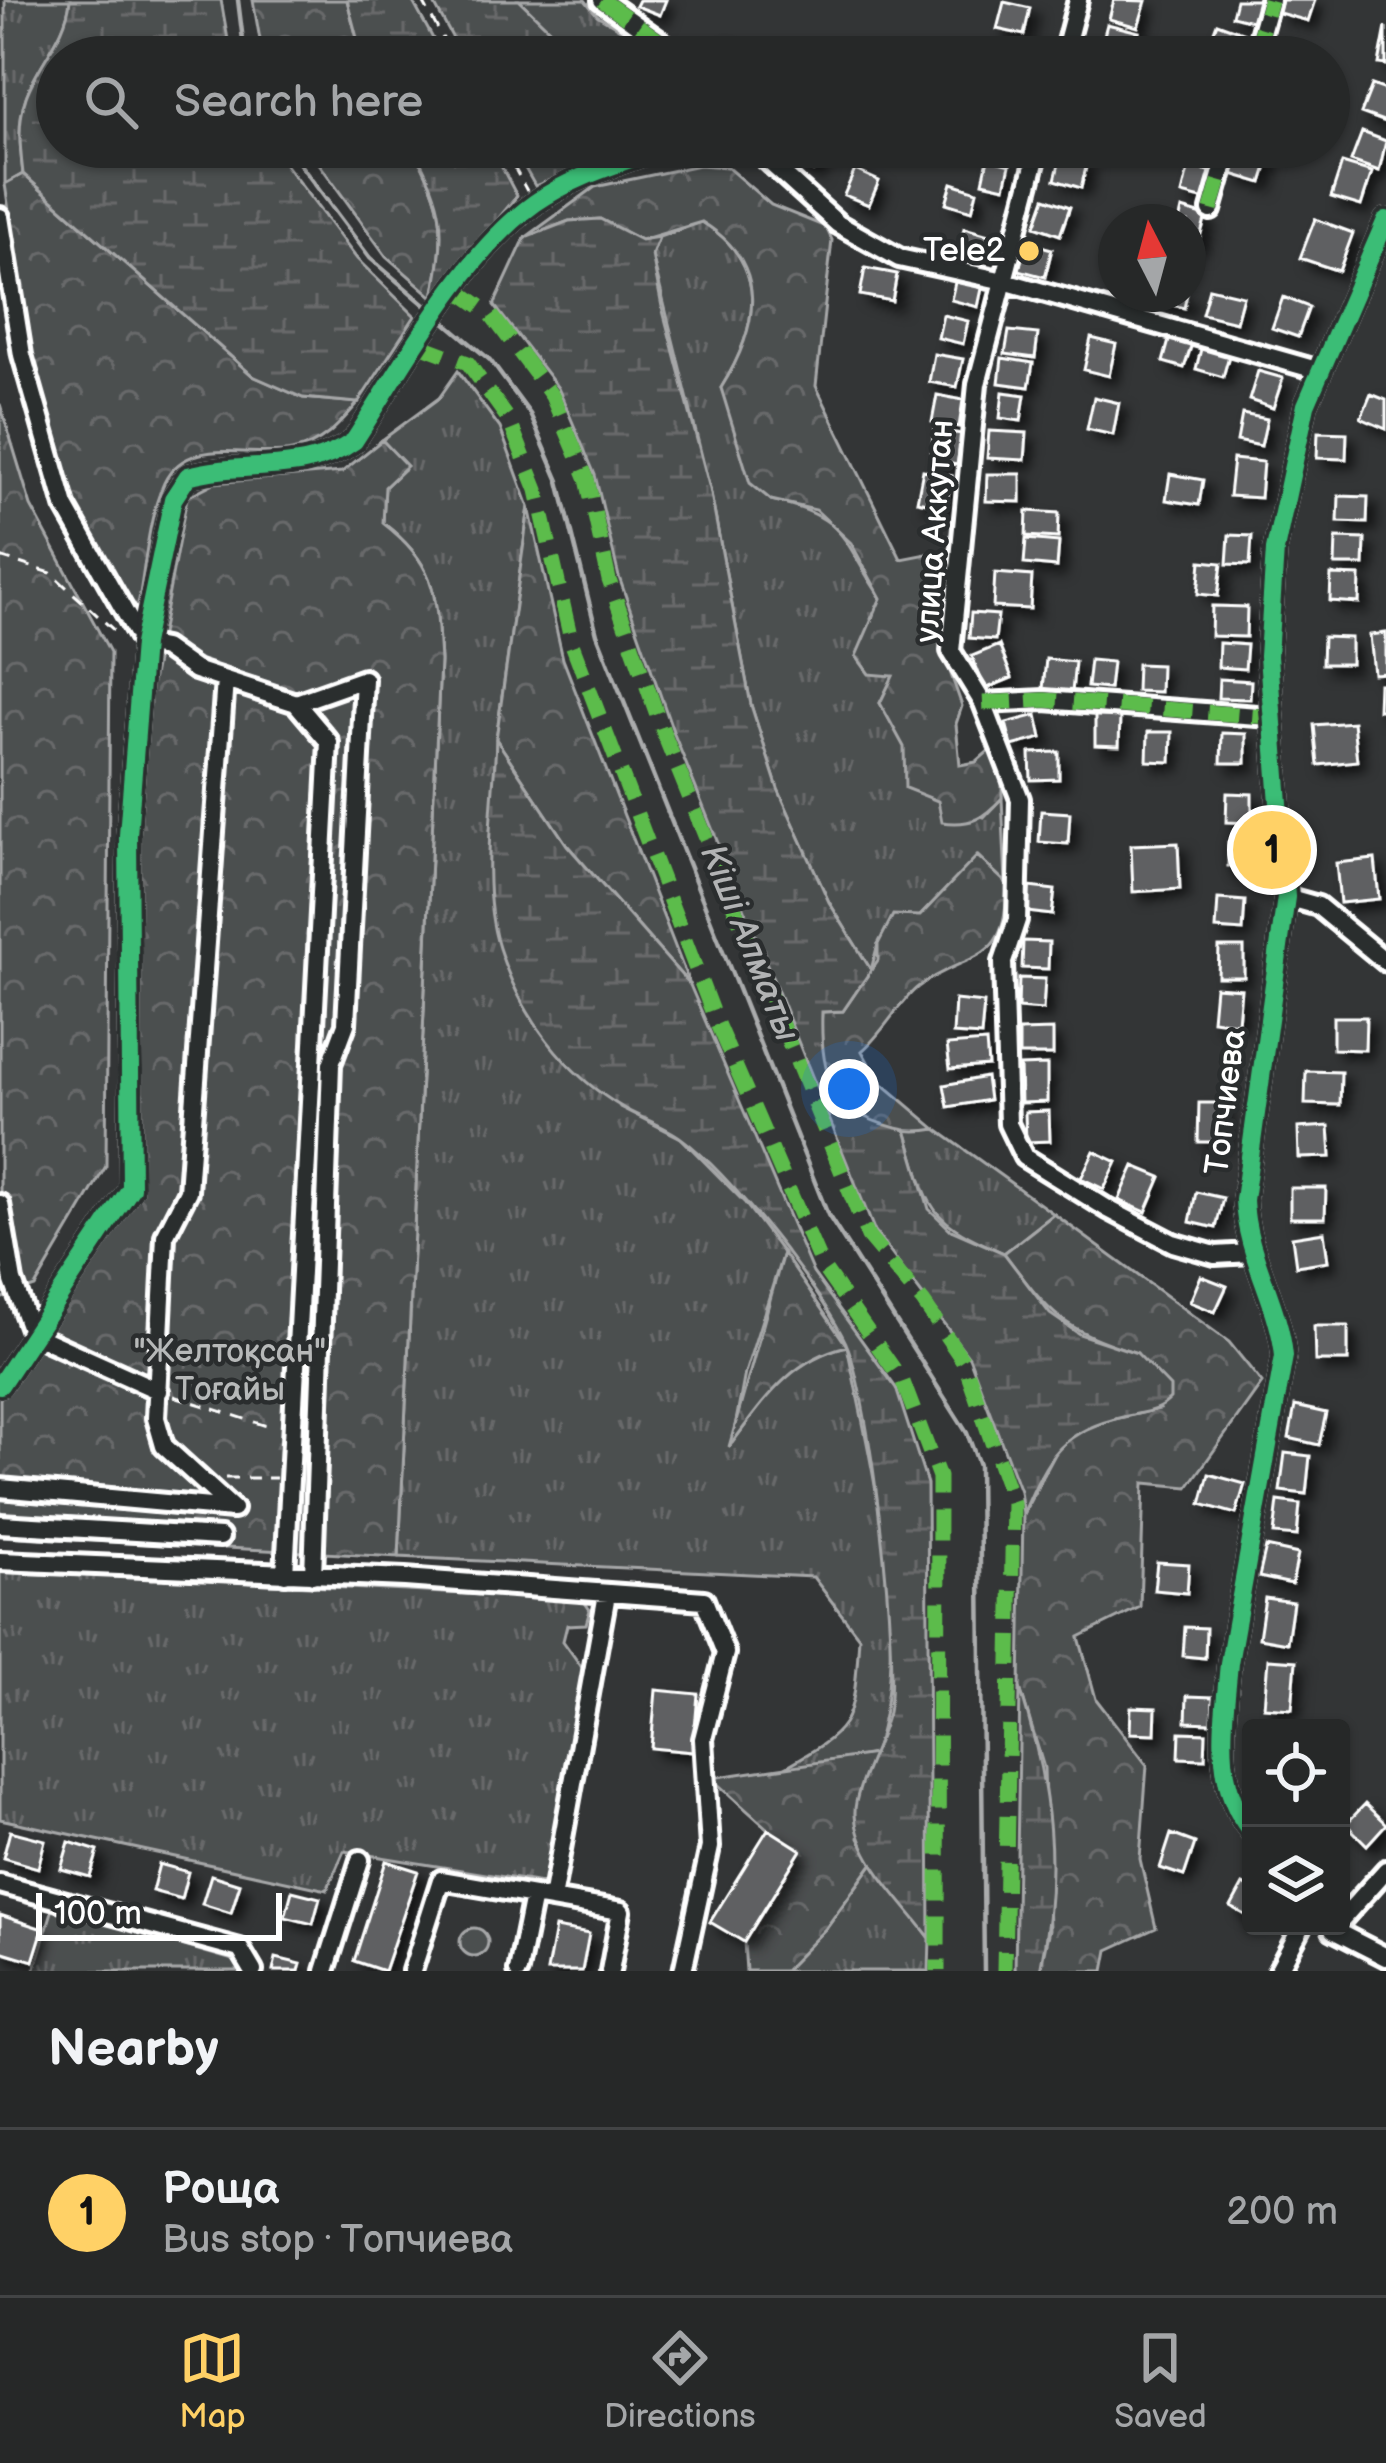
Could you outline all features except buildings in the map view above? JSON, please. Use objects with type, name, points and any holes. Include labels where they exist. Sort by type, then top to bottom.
[{"type":"street","points":[[602,0],[653,36]]},
{"type":"street","points":[[1069,36],[1078,0]]},
{"type":"street","points":[[1260,36],[1270,0]]},
{"type":"street","points":[[0,1385],[131,1187],[128,835],[143,644],[173,499],[188,476],[331,458],[354,441],[456,289],[534,203],[608,168]]},
{"type":"street","points":[[777,168],[866,244],[899,258],[1004,281],[1320,371]]},
{"type":"street","name":"улица Аккутан","points":[[1034,168],[976,384],[951,651],[983,703],[1020,799],[1017,920],[1003,962],[1001,1029],[1013,1143],[1024,1157],[1173,1244],[1215,1255],[1252,1253]]},
{"type":"street","points":[[1211,210],[1222,168]]},
{"type":"street","points":[[0,217],[22,355],[65,506],[143,644],[164,649],[195,670],[296,703],[329,742],[285,1574]]},
{"type":"street","name":"Топчиева","points":[[1249,1827],[1226,1788],[1225,1714],[1228,1663],[1284,1356],[1282,1333],[1252,1253],[1244,1200],[1286,897],[1286,839],[1271,717],[1275,550],[1289,470],[1320,371],[1381,247],[1386,220]]},
{"type":"street","points":[[296,703],[364,679],[346,1024],[331,1064],[313,1575]]},
{"type":"street","points":[[0,1488],[233,1509],[157,1435],[165,1236],[188,1191],[225,680]]},
{"type":"street","points":[[983,703],[1044,700],[1271,717]]},
{"type":"street","points":[[1286,897],[1318,906],[1386,962]]},
{"type":"street","points":[[0,1204],[9,1268],[32,1334],[159,1390]]},
{"type":"street","points":[[0,1524],[220,1537]]},
{"type":"street","points":[[0,1561],[704,1600],[724,1652],[703,1739],[710,1847],[683,1971]]},
{"type":"street","points":[[518,1971],[542,1898],[607,1594]]},
{"type":"street","points":[[326,1971],[360,1860]]},
{"type":"street","points":[[1350,1908],[1386,1870]]},
{"type":"street","points":[[412,1971],[441,1880],[621,1911],[610,1971]]},
{"type":"street","points":[[0,1883],[240,1949],[252,1961],[253,1971]]},
{"type":"street","points":[[1278,1971],[1297,1935]]},
{"type":"street","points":[[1350,1935],[1386,1957]]},
{"type":"path","points":[[422,0],[442,36]]},
{"type":"path","points":[[515,168],[534,203]]},
{"type":"path","points":[[0,557],[52,573],[110,631],[143,644]]},
{"type":"path","points":[[159,1390],[292,1435]]},
{"type":"path","points":[[200,1478],[290,1478]]},
{"type":"green space","points":[[5,0],[70,0],[58,36],[36,36],[36,76],[23,107],[20,136],[23,174],[5,184]]},
{"type":"green space","points":[[70,0],[221,0],[227,36],[58,36]]},
{"type":"green space","points":[[253,0],[347,0],[356,36],[259,36]]},
{"type":"green space","points":[[347,0],[412,0],[432,36],[356,36]]},
{"type":"green space","points":[[432,0],[519,0],[556,36],[452,36]]},
{"type":"green space","points":[[519,0],[585,0],[597,15],[632,36],[556,36]]},
{"type":"green space","points":[[36,76],[36,168],[288,168],[357,259],[415,316],[358,403],[303,398],[253,376],[23,174],[20,136]]},
{"type":"green space","points":[[322,168],[422,168],[440,219],[433,297],[386,256]]},
{"type":"green space","points":[[422,168],[502,168],[517,196],[433,297],[441,236],[431,186]]},
{"type":"green space","points":[[525,168],[581,168],[535,186]]},
{"type":"green space","points":[[685,168],[728,168],[771,205],[826,227],[832,240],[816,386],[901,559],[932,553],[947,584],[938,637],[962,706],[956,724],[960,765],[976,762],[991,749],[1002,766],[1002,798],[989,811],[961,823],[942,822],[938,801],[905,788],[904,747],[880,703],[893,676],[869,674],[856,656],[881,598],[851,543],[816,510],[771,500],[750,483],[721,388],[750,320],[752,298],[739,257],[702,222],[641,240],[600,219],[569,221],[525,238],[595,187]]},
{"type":"green space","points":[[23,174],[253,376],[303,398],[358,403],[329,433],[303,448],[204,453],[174,468],[154,513],[137,611],[74,504],[30,351],[5,184]]},
{"type":"green space","points":[[600,219],[641,240],[659,237],[652,255],[662,307],[710,489],[751,705],[778,789],[829,902],[871,970],[843,1011],[822,1012],[824,1058],[836,1092],[862,1116],[906,1130],[929,1209],[951,1230],[1004,1253],[1050,1314],[1079,1334],[1137,1353],[1170,1387],[1170,1399],[1161,1407],[1087,1429],[1060,1448],[1023,1514],[1020,1491],[969,1357],[875,1232],[674,734],[619,577],[595,475],[558,388],[494,305],[525,238],[569,221]]},
{"type":"green space","points":[[702,222],[724,239],[748,277],[750,320],[721,388],[771,500],[830,523],[881,598],[871,619],[894,675],[880,703],[905,747],[906,788],[984,817],[1002,798],[1006,883],[978,856],[920,916],[878,944],[871,970],[829,902],[778,789],[751,705],[710,489],[652,255],[659,237]]},
{"type":"green space","points":[[458,371],[500,428],[529,507],[496,739],[492,890],[620,1107],[681,1138],[745,1203],[783,1253],[745,1373],[732,1443],[781,1382],[810,1360],[847,1346],[877,1497],[890,1605],[885,1708],[874,1754],[775,1773],[835,1734],[845,1722],[855,1691],[859,1637],[813,1577],[399,1557],[440,661],[431,583],[415,553],[383,523],[385,487],[406,466],[382,440],[439,398]]},
{"type":"green space","points":[[0,404],[31,506],[110,652],[106,1166],[35,1287],[0,1299]]},
{"type":"green space","name":"\"Желтоқсан\" Тоғайы","points":[[382,440],[407,466],[385,487],[383,523],[415,553],[431,583],[440,661],[399,1557],[0,1536],[0,1399],[136,1191],[138,756],[187,497],[214,483],[342,472]]},
{"type":"green space","points":[[529,507],[563,659],[690,985],[567,845],[496,739]]},
{"type":"green space","points":[[496,739],[567,845],[690,985],[813,1273],[896,1388],[927,1484],[930,1938],[873,1864],[855,1815],[858,1792],[888,1712],[891,1682],[873,1468],[846,1343],[795,1264],[724,1178],[681,1138],[603,1095],[564,1060],[532,1019],[508,972],[493,924],[489,844]]},
{"type":"green space","points":[[977,856],[1006,883],[1001,930],[993,944],[918,987],[862,1051],[878,1080],[936,1129],[903,1130],[872,1122],[845,1104],[825,1077],[820,1054],[822,1012],[843,1011],[878,960],[878,944],[893,915],[920,916]]},
{"type":"green space","points":[[936,1129],[1054,1214],[1004,1253],[944,1220],[926,1195],[906,1130]]},
{"type":"green space","points":[[1054,1214],[1229,1342],[1262,1383],[1188,1487],[1144,1483],[1140,1607],[1079,1637],[1096,1699],[1147,1765],[1140,1859],[1156,1928],[1108,1950],[1104,1971],[1040,1971],[1049,1929],[1044,1768],[1020,1688],[1023,1514],[1061,1443],[1088,1425],[1160,1409],[1137,1353],[1090,1336],[1060,1318],[1004,1253]]},
{"type":"green space","points":[[783,1253],[847,1346],[793,1372],[729,1447]]},
{"type":"green space","points":[[0,1570],[583,1600],[590,1610],[586,1624],[567,1625],[563,1641],[588,1676],[548,1884],[344,1851],[327,1890],[0,1819]]},
{"type":"green space","points":[[1020,1688],[1050,1828],[1050,1897],[1040,1971],[1015,1971]]},
{"type":"green space","points":[[874,1754],[859,1838],[873,1863],[826,1928],[784,1971],[746,1971],[744,1942],[801,1850],[768,1829],[711,1778]]},
{"type":"green space","points":[[873,1863],[930,1938],[929,1971],[784,1971],[826,1928]]},
{"type":"green space","points":[[53,1908],[233,1960],[244,1971],[34,1971]]},
{"type":"green space","points":[[474,1928],[484,1932],[488,1942],[484,1952],[474,1956],[464,1952],[460,1942],[464,1932]]},
{"type":"waterway","name":"Кіші Алматы","points":[[238,0],[242,36]]},
{"type":"waterway","name":"Кіші Алматы","points":[[303,168],[370,258],[431,310]]},
{"type":"waterway","name":"Кіші Алматы","points":[[439,317],[490,360],[530,414],[559,481],[597,634],[828,1215],[967,1433],[979,1465],[984,1971]]},
{"type":"marked path","points":[[602,0],[653,36]]},
{"type":"marked path","points":[[1260,36],[1270,0]]},
{"type":"marked path","points":[[1211,210],[1223,168]]},
{"type":"marked path","points":[[456,289],[490,313],[552,396],[587,479],[609,580],[665,737],[868,1237],[923,1302],[964,1362],[1013,1503],[1004,1971]]},
{"type":"marked path","points":[[417,344],[468,363],[509,420],[537,490],[572,644],[715,1019],[822,1266],[903,1382],[939,1477],[938,1971]]},
{"type":"marked path","points":[[983,703],[1044,700],[1271,717]]},
{"type":"cycle path","points":[[0,1385],[131,1188],[128,835],[143,644],[173,499],[188,476],[295,464],[354,441],[436,313],[483,252],[535,203],[606,168]]},
{"type":"cycle path","points":[[1248,1827],[1230,1793],[1223,1729],[1229,1663],[1284,1356],[1250,1240],[1244,1200],[1286,897],[1268,656],[1275,550],[1306,405],[1386,220]]},
{"type":"place","name":"Tele2","points":[[1029,251]]},
{"type":"place","name":"Роща","points":[[1272,850]]}]
